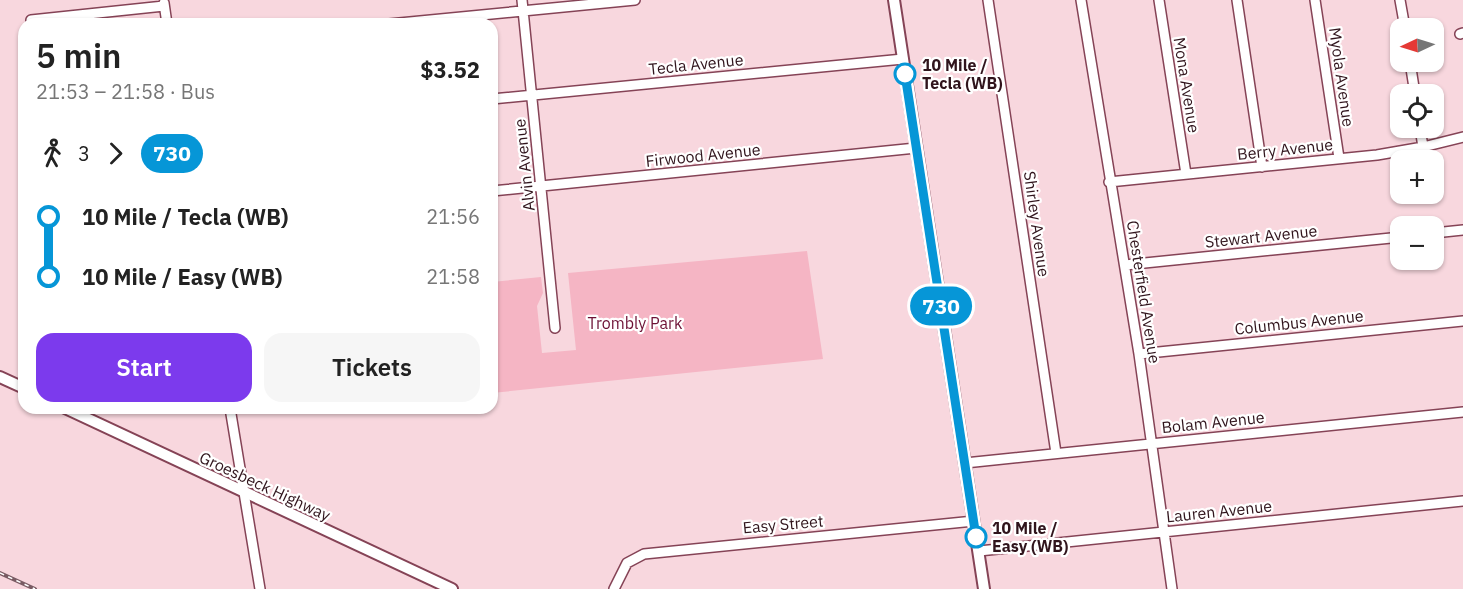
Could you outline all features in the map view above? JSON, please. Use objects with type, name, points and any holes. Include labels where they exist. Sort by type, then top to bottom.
[{"type":"main road","points":[[894,0],[984,589]]},
{"type":"main road","points":[[0,377],[18,385]]},
{"type":"main road","name":"Groesbeck Highway","points":[[78,414],[452,589]]},
{"type":"street","name":"Alvin Avenue","points":[[522,0],[555,328]]},
{"type":"street","points":[[451,18],[635,0]]},
{"type":"street","name":"Shirley Avenue","points":[[988,0],[1056,453]]},
{"type":"street","name":"Chesterfield Avenue","points":[[1081,0],[1109,182],[1125,265],[1172,589]]},
{"type":"street","name":"Mona Avenue","points":[[1159,0],[1186,174]]},
{"type":"street","points":[[1237,0],[1262,166]]},
{"type":"street","name":"Myola Avenue","points":[[1315,0],[1339,158]]},
{"type":"street","points":[[1400,0],[1403,18]]},
{"type":"street","points":[[48,18],[164,3],[166,18]]},
{"type":"street","name":"Tecla Avenue","points":[[498,98],[903,59]]},
{"type":"street","name":"Berry Avenue","points":[[1109,182],[1339,158],[1423,147],[1463,137]]},
{"type":"street","points":[[1422,138],[1423,147]]},
{"type":"street","name":"Firwood Avenue","points":[[498,190],[916,148]]},
{"type":"street","points":[[1444,232],[1463,230]]},
{"type":"street","name":"Stewart Avenue","points":[[1125,265],[1390,238]]},
{"type":"street","name":"Columbus Avenue","points":[[1138,354],[1463,321]]},
{"type":"street","name":"Bolam Avenue","points":[[965,463],[1463,411]]},
{"type":"street","points":[[232,414],[260,589]]},
{"type":"street","name":"Lauren Avenue","points":[[979,551],[1463,501]]},
{"type":"street","name":"Easy Street","points":[[614,589],[627,562],[644,554],[974,521]]},
{"type":"green space","name":"Trombly Park","points":[[807,251],[823,359],[498,392],[498,281],[541,277],[543,293],[537,306],[542,353],[576,350],[568,273]]},
{"type":"railway","points":[[0,573],[35,589]]},
{"type":"bus line","name":"730","points":[[905,74],[976,537]]},
{"type":"place","name":"10 Mile / Tecla (WB)","points":[[905,74]]},
{"type":"place","name":"10 Mile / Easy (WB)","points":[[976,537]]}]
